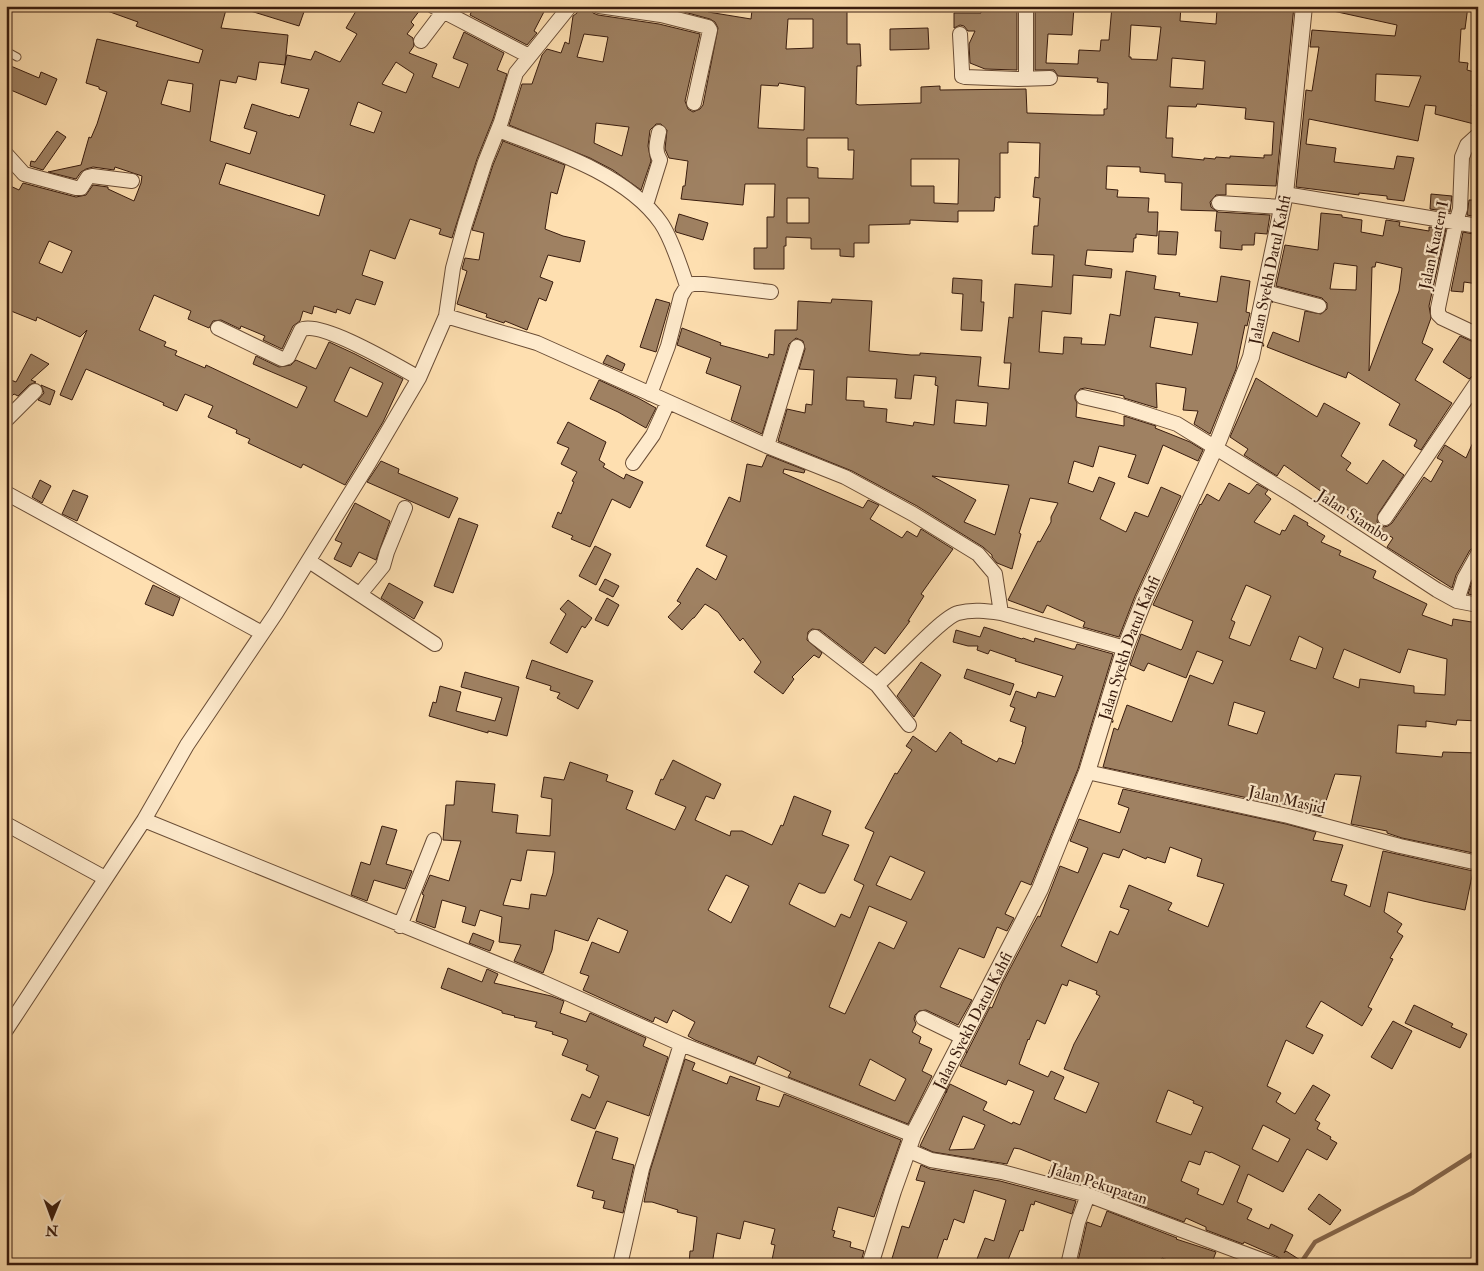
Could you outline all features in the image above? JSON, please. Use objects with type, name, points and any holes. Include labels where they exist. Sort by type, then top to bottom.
[{"type":"street","points":[[6,1030],[144,820],[187,745],[309,561],[419,378],[446,316],[453,268],[465,224],[516,73],[570,6]]},
{"type":"street","points":[[599,6],[661,16],[708,27],[710,30],[694,104]]},
{"type":"street","points":[[1026,6],[1026,79]]},
{"type":"street","name":"Jalan Syekh Datul Kahfi","points":[[870,1265],[913,1135],[1040,889],[1087,772],[1125,648],[1144,600],[1215,448],[1251,356],[1284,200],[1304,6]]},
{"type":"street","points":[[421,41],[438,9],[529,56]]},
{"type":"street","points":[[960,34],[962,76],[969,78],[1050,78]]},
{"type":"street","points":[[498,130],[578,160],[646,204],[662,224],[687,286]]},
{"type":"street","points":[[646,204],[660,160],[656,148],[659,132]]},
{"type":"street","name":"Jalan Kuaten I","points":[[1478,135],[1467,145],[1462,156],[1460,209],[1438,308],[1438,314],[1442,318],[1478,335]]},
{"type":"street","points":[[6,154],[24,174],[76,188],[80,188],[88,177],[92,176],[132,181]]},
{"type":"street","points":[[1219,203],[1284,200],[1478,226]]},
{"type":"street","points":[[650,394],[670,337],[681,296],[687,286],[704,284],[771,292]]},
{"type":"street","points":[[1265,292],[1319,306]]},
{"type":"street","points":[[446,316],[537,343],[767,446],[845,477],[913,514],[978,554],[995,574],[1001,613]]},
{"type":"street","points":[[218,328],[282,359],[288,357],[301,330],[307,327],[360,346],[419,378]]},
{"type":"street","points":[[767,446],[798,347]]},
{"type":"street","points":[[1385,518],[1478,381]]},
{"type":"street","points":[[6,420],[35,391]]},
{"type":"street","name":"Jalan Siambo","points":[[1084,397],[1118,404],[1177,424],[1437,590],[1457,600],[1478,605]]},
{"type":"street","points":[[633,463],[653,435],[668,402]]},
{"type":"street","points":[[6,493],[262,633]]},
{"type":"street","points":[[360,594],[383,566],[406,508]]},
{"type":"street","points":[[1457,600],[1464,579],[1478,554]]},
{"type":"street","points":[[309,561],[435,644]]},
{"type":"street","points":[[877,685],[929,635],[956,613],[972,611],[1001,613],[1125,648]]},
{"type":"street","points":[[815,637],[877,685],[909,725]]},
{"type":"street","name":"Jalan Masjid","points":[[1087,772],[1288,816],[1400,846],[1478,863]]},
{"type":"street","points":[[144,820],[400,926],[542,982],[682,1044],[913,1135]]},
{"type":"street","points":[[6,824],[105,878]]},
{"type":"street","points":[[400,926],[434,840]]},
{"type":"street","points":[[923,1018],[962,1037]]},
{"type":"street","points":[[620,1265],[642,1169],[682,1044]]},
{"type":"street","name":"Jalan Pekupatan","points":[[907,1150],[932,1160],[1002,1172],[1088,1195],[1275,1265]]},
{"type":"street","points":[[1068,1265],[1078,1222],[1088,1195]]},
{"type":"lane","points":[[6,51],[17,57]]},
{"type":"building","points":[[100,6],[227,6],[221,28],[288,35],[285,64],[287,55],[311,60],[315,51],[340,62],[357,34],[346,28],[359,6],[423,6],[411,22],[414,25],[407,34],[413,38],[414,46],[409,53],[437,64],[432,77],[459,88],[468,64],[453,58],[464,32],[504,53],[497,70],[507,74],[452,238],[439,234],[441,229],[410,219],[395,259],[370,250],[362,275],[383,282],[375,305],[356,299],[350,314],[337,309],[336,313],[314,306],[312,314],[303,311],[300,321],[293,326],[282,349],[263,340],[265,336],[241,326],[240,329],[221,320],[213,321],[209,328],[188,319],[191,311],[154,295],[139,330],[166,342],[164,346],[177,351],[175,355],[205,368],[206,365],[297,408],[307,387],[253,364],[256,356],[279,367],[291,365],[296,360],[316,369],[329,342],[403,379],[383,422],[345,485],[303,464],[301,468],[248,443],[250,439],[236,433],[237,430],[208,417],[213,406],[185,394],[177,411],[163,405],[164,403],[86,369],[72,400],[60,395],[87,330],[80,337],[37,317],[36,321],[6,309],[6,184],[19,190],[23,183],[76,197],[86,195],[93,185],[108,187],[108,189],[134,201],[141,183],[142,176],[115,167],[114,170],[93,167],[86,169],[76,179],[48,172],[81,165],[89,137],[91,138],[97,124],[107,92],[86,83],[97,39],[199,63],[203,50],[136,26],[138,22],[99,8]],"holes":[[[259,62],[285,65],[281,83],[309,89],[299,118],[252,104],[244,128],[257,132],[250,154],[210,141],[220,80],[236,83],[238,76],[256,80]],[[396,62],[414,74],[406,93],[382,84]],[[168,80],[193,84],[190,112],[161,104]],[[358,102],[382,112],[374,133],[350,125]],[[226,163],[325,195],[319,216],[219,184]],[[49,241],[72,251],[62,273],[39,263]],[[350,367],[383,383],[367,417],[334,401]]]},
{"type":"building","points":[[244,6],[306,6],[299,26],[244,9]]},
{"type":"building","points":[[474,6],[547,6],[534,31],[537,33],[527,45],[470,15]]},
{"type":"building","points":[[579,6],[590,6],[593,13],[598,15],[659,24],[700,34],[685,101],[688,109],[693,112],[700,109],[703,105],[718,28],[715,22],[710,19],[662,6],[709,6],[708,12],[751,19],[752,10],[770,11],[770,6],[847,6],[847,44],[860,44],[861,66],[857,66],[856,104],[859,105],[921,103],[921,87],[940,86],[940,90],[1026,89],[1027,113],[1104,115],[1104,109],[1107,109],[1108,83],[1097,82],[1098,78],[1058,76],[1054,70],[1035,70],[1035,6],[1074,7],[1072,35],[1048,34],[1046,63],[1078,64],[1079,50],[1100,51],[1101,40],[1109,40],[1112,6],[1181,6],[1180,21],[1216,24],[1217,9],[1232,10],[1232,6],[1294,6],[1276,186],[1226,184],[1226,195],[1216,195],[1210,202],[1211,207],[1217,211],[1181,210],[1182,183],[1165,182],[1165,174],[1140,172],[1140,167],[1107,166],[1106,189],[1118,190],[1117,197],[1149,198],[1148,212],[1158,212],[1157,236],[1136,234],[1133,252],[1087,250],[1085,265],[1112,269],[1111,278],[1073,275],[1071,314],[1042,311],[1039,352],[1063,354],[1064,337],[1082,338],[1081,344],[1105,345],[1110,314],[1120,316],[1126,271],[1156,276],[1154,289],[1180,293],[1179,296],[1217,302],[1221,276],[1250,281],[1246,312],[1250,313],[1247,326],[1245,325],[1236,369],[1210,434],[1194,424],[1198,411],[1183,410],[1186,388],[1156,383],[1157,408],[1124,398],[1124,396],[1085,388],[1080,389],[1075,395],[1077,403],[1076,417],[1124,426],[1124,416],[1156,426],[1155,428],[1190,442],[1203,450],[1198,461],[1163,445],[1148,484],[1128,477],[1136,455],[1099,446],[1093,467],[1074,461],[1068,483],[1093,492],[1099,477],[1115,483],[1100,519],[1126,532],[1135,512],[1148,517],[1161,487],[1181,496],[1135,596],[1119,637],[1083,627],[1085,622],[1047,605],[1043,613],[1008,600],[1038,541],[1040,542],[1051,522],[1051,517],[1058,503],[1030,498],[1019,533],[1021,534],[1012,569],[997,563],[992,555],[983,547],[917,506],[852,471],[778,441],[787,409],[805,413],[806,404],[812,405],[814,370],[799,369],[805,349],[803,341],[796,338],[789,344],[762,434],[731,420],[741,386],[706,373],[711,358],[677,345],[682,328],[721,343],[720,345],[768,358],[769,354],[774,355],[775,330],[797,330],[798,301],[831,303],[832,299],[872,301],[869,351],[911,355],[920,355],[920,353],[981,357],[978,386],[1009,389],[1011,363],[1004,363],[1009,317],[1013,318],[1015,284],[1052,287],[1054,255],[1032,254],[1034,226],[1038,226],[1040,198],[1033,197],[1035,177],[1039,178],[1040,143],[1008,142],[1008,153],[1000,153],[1000,198],[995,197],[994,211],[958,211],[958,222],[910,220],[910,224],[869,225],[869,243],[854,243],[854,257],[840,256],[840,249],[811,249],[811,238],[786,237],[784,269],[754,269],[754,248],[767,248],[767,217],[774,217],[775,184],[745,184],[743,205],[681,199],[683,186],[685,186],[688,161],[669,158],[665,149],[667,130],[661,124],[656,124],[650,130],[648,146],[651,161],[641,190],[613,170],[590,158],[509,125],[522,84],[532,84],[542,55],[547,49],[561,53],[565,42],[569,44],[573,16],[577,13]],"holes":[[[788,19],[813,19],[813,48],[786,49]],[[1131,25],[1161,27],[1157,60],[1131,59],[1129,57]],[[584,34],[608,37],[603,62],[577,57]],[[1172,58],[1205,61],[1203,89],[1170,87]],[[779,83],[805,87],[804,130],[758,128],[761,85],[778,86]],[[1197,104],[1246,108],[1245,119],[1274,122],[1272,155],[1264,155],[1264,158],[1230,156],[1230,158],[1216,157],[1215,159],[1204,158],[1204,160],[1172,157],[1173,138],[1166,138],[1168,106],[1196,107]],[[596,123],[629,127],[622,156],[594,143]],[[807,138],[848,138],[848,150],[854,150],[853,179],[818,178],[818,168],[807,167]],[[911,159],[959,159],[958,204],[934,203],[934,186],[911,186]],[[787,198],[809,198],[809,223],[787,223]],[[1155,317],[1198,323],[1192,355],[1150,347]],[[914,375],[936,377],[935,385],[938,386],[934,425],[914,422],[913,426],[886,422],[887,409],[864,407],[864,401],[846,400],[847,377],[897,379],[895,398],[911,399]],[[956,400],[988,403],[986,426],[954,423]],[[932,476],[1009,485],[995,535],[964,522],[976,500]]]},
{"type":"building","points":[[981,6],[1017,6],[1017,70],[985,69],[970,63],[969,44],[975,31],[968,31],[964,26],[960,25],[954,28],[954,13],[981,13]]},
{"type":"building","points":[[1334,6],[1468,6],[1465,29],[1461,29],[1459,62],[1468,63],[1467,70],[1478,73],[1478,85],[1472,106],[1478,108],[1478,125],[1435,114],[1436,106],[1425,105],[1418,141],[1309,119],[1306,144],[1336,148],[1334,162],[1394,169],[1397,156],[1414,158],[1404,201],[1387,199],[1387,196],[1359,193],[1359,195],[1296,187],[1306,90],[1312,91],[1319,47],[1310,47],[1312,30],[1395,36],[1397,25],[1333,11]],"holes":[[[1376,74],[1421,76],[1409,107],[1375,101]]]},
{"type":"building","points":[[928,28],[929,49],[890,50],[890,29]]},
{"type":"building","points":[[6,64],[39,78],[41,72],[57,79],[46,105],[6,88]]},
{"type":"building","points":[[57,131],[66,137],[43,170],[30,166],[31,161],[35,162]]},
{"type":"building","points":[[503,141],[565,165],[557,194],[551,192],[545,229],[563,236],[585,241],[580,262],[548,255],[540,277],[553,282],[546,301],[539,298],[527,330],[505,321],[504,323],[486,317],[487,314],[457,304],[467,271],[462,269],[465,258],[479,260],[484,233],[472,230],[493,165]]},
{"type":"building","points":[[1431,194],[1452,196],[1450,212],[1430,209]]},
{"type":"building","points":[[1469,200],[1478,200],[1478,217],[1467,215]]},
{"type":"building","points":[[1217,211],[1270,215],[1267,234],[1255,233],[1254,245],[1242,245],[1242,250],[1220,248],[1221,231],[1215,231]]},
{"type":"building","points":[[1321,213],[1342,215],[1342,217],[1362,220],[1361,232],[1383,236],[1386,220],[1400,222],[1399,226],[1429,231],[1429,227],[1446,229],[1429,306],[1431,318],[1422,343],[1433,349],[1415,380],[1452,403],[1421,450],[1414,446],[1417,440],[1389,425],[1400,404],[1348,372],[1346,378],[1267,347],[1273,332],[1299,342],[1305,311],[1321,314],[1327,309],[1327,303],[1322,298],[1276,286],[1285,245],[1318,250]],"holes":[[[1376,262],[1402,268],[1399,291],[1369,371],[1372,267],[1375,267]],[[1334,263],[1357,266],[1356,290],[1330,289]]]},
{"type":"building","points":[[679,214],[708,223],[703,240],[676,232]]},
{"type":"building","points":[[1159,231],[1178,232],[1176,255],[1158,254]]},
{"type":"building","points":[[1463,232],[1478,235],[1478,284],[1464,282],[1463,292],[1451,291]]},
{"type":"building","points":[[953,278],[982,280],[981,302],[984,302],[982,331],[961,330],[963,294],[952,293]]},
{"type":"building","points":[[656,299],[670,303],[656,352],[640,347]]},
{"type":"building","points":[[1460,336],[1478,344],[1478,370],[1469,379],[1443,362]]},
{"type":"building","points":[[31,354],[49,364],[31,380],[36,382],[29,385],[18,396],[14,394],[7,401],[6,399],[10,393],[6,392],[6,389],[11,380],[16,382]]},
{"type":"building","points":[[607,355],[625,364],[622,371],[603,363]]},
{"type":"building","points":[[1256,378],[1317,417],[1324,403],[1360,423],[1341,456],[1351,463],[1346,470],[1367,484],[1383,460],[1404,475],[1378,514],[1377,522],[1384,527],[1392,523],[1424,477],[1431,482],[1443,461],[1437,458],[1445,445],[1466,458],[1478,431],[1478,545],[1470,550],[1456,575],[1452,588],[1387,547],[1393,538],[1343,507],[1284,465],[1277,476],[1244,455],[1248,449],[1230,437]]},
{"type":"building","points":[[599,380],[656,408],[646,428],[590,399]]},
{"type":"building","points":[[41,385],[55,391],[50,405],[38,400],[44,393]]},
{"type":"building","points":[[568,422],[606,442],[599,460],[605,464],[603,467],[624,479],[626,474],[643,482],[630,508],[612,499],[590,547],[571,539],[573,536],[552,527],[558,512],[561,514],[577,472],[561,464],[569,448],[557,443]]},
{"type":"building","points":[[767,455],[805,470],[804,473],[784,469],[783,473],[863,508],[868,500],[879,505],[870,519],[902,538],[907,531],[917,537],[921,529],[953,549],[921,594],[924,596],[908,621],[910,621],[885,654],[875,647],[863,663],[820,630],[812,629],[808,632],[807,640],[822,653],[819,658],[814,655],[792,677],[794,679],[783,694],[754,672],[761,662],[743,638],[740,641],[718,612],[705,604],[682,630],[668,617],[681,603],[677,601],[697,568],[716,580],[727,556],[706,546],[729,497],[740,502],[747,464],[762,467]]},
{"type":"building","points":[[381,461],[399,469],[398,473],[458,498],[449,518],[367,482]]},
{"type":"building","points":[[40,480],[51,486],[42,503],[32,497]]},
{"type":"building","points":[[1229,483],[1249,494],[1257,484],[1268,490],[1265,494],[1271,499],[1254,522],[1280,535],[1282,530],[1285,531],[1294,515],[1325,536],[1321,542],[1341,551],[1339,555],[1376,571],[1373,578],[1427,604],[1422,615],[1452,626],[1453,619],[1478,623],[1478,721],[1457,720],[1456,725],[1426,721],[1426,727],[1398,725],[1396,753],[1442,757],[1443,752],[1478,753],[1478,854],[1402,838],[1387,833],[1387,831],[1351,824],[1361,776],[1335,774],[1321,816],[1290,807],[1103,767],[1114,728],[1118,730],[1127,705],[1172,722],[1190,675],[1213,684],[1223,661],[1197,651],[1186,678],[1148,663],[1144,671],[1130,665],[1141,634],[1182,649],[1193,621],[1153,605],[1200,504],[1207,494],[1219,501]],"holes":[[[1246,585],[1271,596],[1250,646],[1229,638],[1235,622],[1231,620]],[[1299,636],[1323,648],[1316,669],[1290,660]],[[1344,649],[1400,673],[1408,649],[1447,659],[1445,695],[1414,693],[1414,686],[1360,679],[1359,688],[1333,678]],[[1234,702],[1265,712],[1257,734],[1228,725]]]},
{"type":"building","points":[[73,490],[88,496],[77,521],[62,514]]},
{"type":"building","points":[[355,503],[390,521],[376,560],[359,552],[351,567],[334,559],[342,543],[335,540]]},
{"type":"building","points":[[459,518],[478,525],[453,593],[434,586]]},
{"type":"building","points":[[595,546],[611,554],[596,585],[579,576]]},
{"type":"building","points":[[1478,572],[1478,596],[1468,594],[1472,582]]},
{"type":"building","points":[[605,579],[619,586],[613,597],[599,590]]},
{"type":"building","points":[[389,583],[423,602],[414,619],[381,598]]},
{"type":"building","points":[[153,585],[180,598],[173,616],[145,604]]},
{"type":"building","points":[[607,598],[619,605],[608,626],[595,620]]},
{"type":"building","points":[[568,600],[592,618],[585,628],[582,626],[567,653],[550,643],[566,614],[560,609]]},
{"type":"building","points":[[984,627],[1034,642],[1035,638],[1072,649],[1075,649],[1077,644],[1113,654],[1078,769],[1031,885],[1021,881],[1005,914],[1014,918],[1007,931],[997,927],[984,958],[959,948],[940,987],[972,1000],[958,1025],[926,1010],[919,1011],[915,1015],[916,1024],[912,1032],[921,1037],[919,1043],[932,1049],[922,1071],[932,1076],[908,1124],[788,1077],[791,1072],[758,1056],[755,1064],[695,1040],[688,1036],[695,1022],[673,1010],[667,1023],[655,1017],[653,1022],[583,990],[589,976],[580,973],[592,942],[619,953],[628,931],[598,918],[588,941],[555,930],[552,950],[543,973],[514,961],[521,945],[499,942],[502,917],[480,910],[475,926],[462,922],[466,907],[442,900],[435,928],[416,921],[424,895],[422,894],[430,875],[449,881],[461,841],[443,840],[446,805],[454,805],[456,781],[495,784],[492,812],[518,815],[516,833],[550,836],[552,799],[541,797],[544,777],[564,780],[570,762],[608,775],[606,781],[633,791],[626,809],[675,830],[686,807],[655,794],[661,779],[663,780],[673,760],[721,784],[714,799],[706,796],[695,820],[730,836],[731,831],[742,831],[772,845],[781,825],[783,826],[794,796],[831,811],[822,835],[849,845],[825,893],[820,893],[799,883],[789,904],[835,927],[841,914],[850,918],[864,885],[854,880],[874,832],[865,828],[895,773],[897,774],[912,750],[906,746],[913,736],[936,752],[950,732],[962,741],[961,743],[997,762],[999,758],[1015,764],[1026,727],[1010,721],[1015,708],[1010,706],[1016,691],[1036,698],[1038,692],[1055,697],[1063,676],[1015,661],[1016,659],[990,650],[988,654],[977,650],[978,646],[968,646],[953,642],[956,630],[980,637]],"holes":[[[527,850],[555,852],[553,873],[546,896],[531,894],[529,909],[503,905],[511,879],[521,881]],[[890,856],[925,872],[911,900],[876,885]],[[726,875],[749,886],[731,923],[708,910]],[[869,906],[907,922],[894,949],[879,942],[845,1014],[829,1007]],[[870,1059],[906,1079],[895,1101],[859,1085]]]},
{"type":"building","points":[[532,660],[593,681],[578,709],[557,698],[560,693],[550,690],[551,686],[526,678]]},
{"type":"building","points":[[921,662],[941,675],[914,717],[897,696]]},
{"type":"building","points":[[967,669],[1014,684],[1010,695],[964,678]]},
{"type":"building","points":[[465,672],[519,687],[507,736],[488,731],[488,733],[429,716],[433,702],[436,703],[440,686],[461,692],[456,711],[495,721],[502,698],[461,687]]},
{"type":"building","points":[[1123,789],[1316,832],[1313,840],[1343,845],[1331,881],[1347,885],[1344,895],[1370,907],[1383,851],[1473,871],[1465,910],[1388,892],[1384,912],[1402,924],[1397,932],[1403,936],[1390,958],[1393,959],[1368,1007],[1372,1009],[1362,1026],[1321,1001],[1306,1027],[1323,1035],[1313,1054],[1286,1040],[1267,1086],[1281,1093],[1276,1102],[1295,1114],[1313,1085],[1330,1095],[1315,1120],[1320,1123],[1317,1129],[1337,1143],[1327,1160],[1307,1149],[1283,1192],[1248,1174],[1237,1202],[1252,1209],[1247,1219],[1269,1229],[1271,1224],[1293,1235],[1284,1253],[1286,1251],[1308,1265],[1284,1265],[1278,1257],[1244,1242],[1243,1244],[1206,1230],[1206,1227],[1186,1218],[1184,1222],[1113,1195],[1115,1190],[1088,1181],[1087,1186],[1048,1175],[1053,1162],[1020,1149],[1014,1148],[1007,1164],[933,1152],[920,1146],[950,1084],[987,1102],[983,1110],[1012,1124],[1013,1122],[1020,1125],[1034,1091],[1008,1080],[1006,1085],[960,1066],[990,1007],[992,1008],[1002,984],[1033,925],[1038,916],[1040,917],[1060,866],[1078,873],[1088,848],[1070,841],[1079,819],[1120,833],[1129,808],[1118,804]],"holes":[[[1170,847],[1202,859],[1197,876],[1224,884],[1208,927],[1168,910],[1172,903],[1129,885],[1120,907],[1129,910],[1118,935],[1110,931],[1097,963],[1061,946],[1103,853],[1119,858],[1123,849],[1146,859],[1147,857],[1165,863]],[[1069,980],[1097,991],[1096,994],[1100,996],[1074,1044],[1064,1069],[1099,1083],[1086,1113],[1054,1099],[1064,1077],[1051,1071],[1048,1077],[1019,1064],[1037,1020],[1045,1024],[1062,984],[1067,986]],[[1168,1090],[1203,1107],[1191,1135],[1156,1122]],[[963,1116],[985,1125],[974,1149],[949,1150]],[[1263,1125],[1290,1139],[1278,1162],[1252,1149]],[[1205,1151],[1240,1166],[1223,1205],[1197,1194],[1199,1189],[1181,1181],[1189,1161],[1200,1165]]]},
{"type":"building","points":[[382,826],[397,830],[386,864],[412,871],[405,889],[374,880],[367,901],[351,895],[361,862],[370,865]]},
{"type":"building","points":[[473,933],[494,941],[490,951],[469,943]]},
{"type":"building","points":[[448,968],[482,982],[487,969],[498,974],[494,983],[551,996],[564,1001],[560,1013],[586,1022],[590,1013],[646,1038],[643,1046],[668,1057],[649,1116],[607,1101],[595,1129],[571,1120],[582,1094],[590,1098],[599,1076],[586,1070],[588,1065],[562,1055],[568,1041],[567,1039],[552,1034],[553,1032],[535,1027],[537,1022],[502,1013],[502,1011],[441,988]]},
{"type":"building","points":[[1414,1005],[1453,1024],[1451,1027],[1467,1034],[1460,1048],[1405,1023]]},
{"type":"building","points":[[1393,1021],[1412,1031],[1392,1069],[1371,1057]]},
{"type":"building","points":[[685,1059],[695,1063],[692,1070],[727,1084],[730,1076],[760,1087],[756,1100],[779,1107],[784,1094],[901,1140],[874,1217],[838,1207],[832,1230],[835,1231],[833,1237],[851,1242],[850,1247],[864,1251],[860,1265],[771,1265],[775,1245],[771,1244],[775,1229],[744,1221],[740,1239],[717,1233],[712,1265],[689,1265],[690,1251],[693,1251],[697,1217],[677,1212],[678,1210],[652,1202],[644,1202],[650,1171]]},
{"type":"building","points":[[596,1131],[618,1138],[612,1159],[634,1165],[623,1213],[603,1208],[605,1201],[592,1198],[594,1191],[577,1186]]},
{"type":"building","points":[[921,1165],[930,1169],[1000,1181],[1076,1201],[1072,1214],[1035,1201],[1034,1205],[1031,1204],[1023,1231],[1020,1230],[1006,1265],[993,1265],[977,1259],[985,1238],[994,1241],[1006,1200],[974,1190],[964,1223],[954,1219],[947,1240],[944,1239],[935,1265],[890,1265],[902,1226],[909,1228],[925,1182],[916,1180]]},
{"type":"building","points":[[1319,1194],[1341,1210],[1330,1225],[1308,1209]]},
{"type":"building","points":[[1107,1211],[1176,1239],[1216,1252],[1211,1265],[1182,1265],[1162,1258],[1159,1265],[1077,1265],[1087,1222],[1101,1227]]},
{"type":"waterway","points":[[1300,1264],[1315,1242],[1412,1193],[1478,1151]]}]
